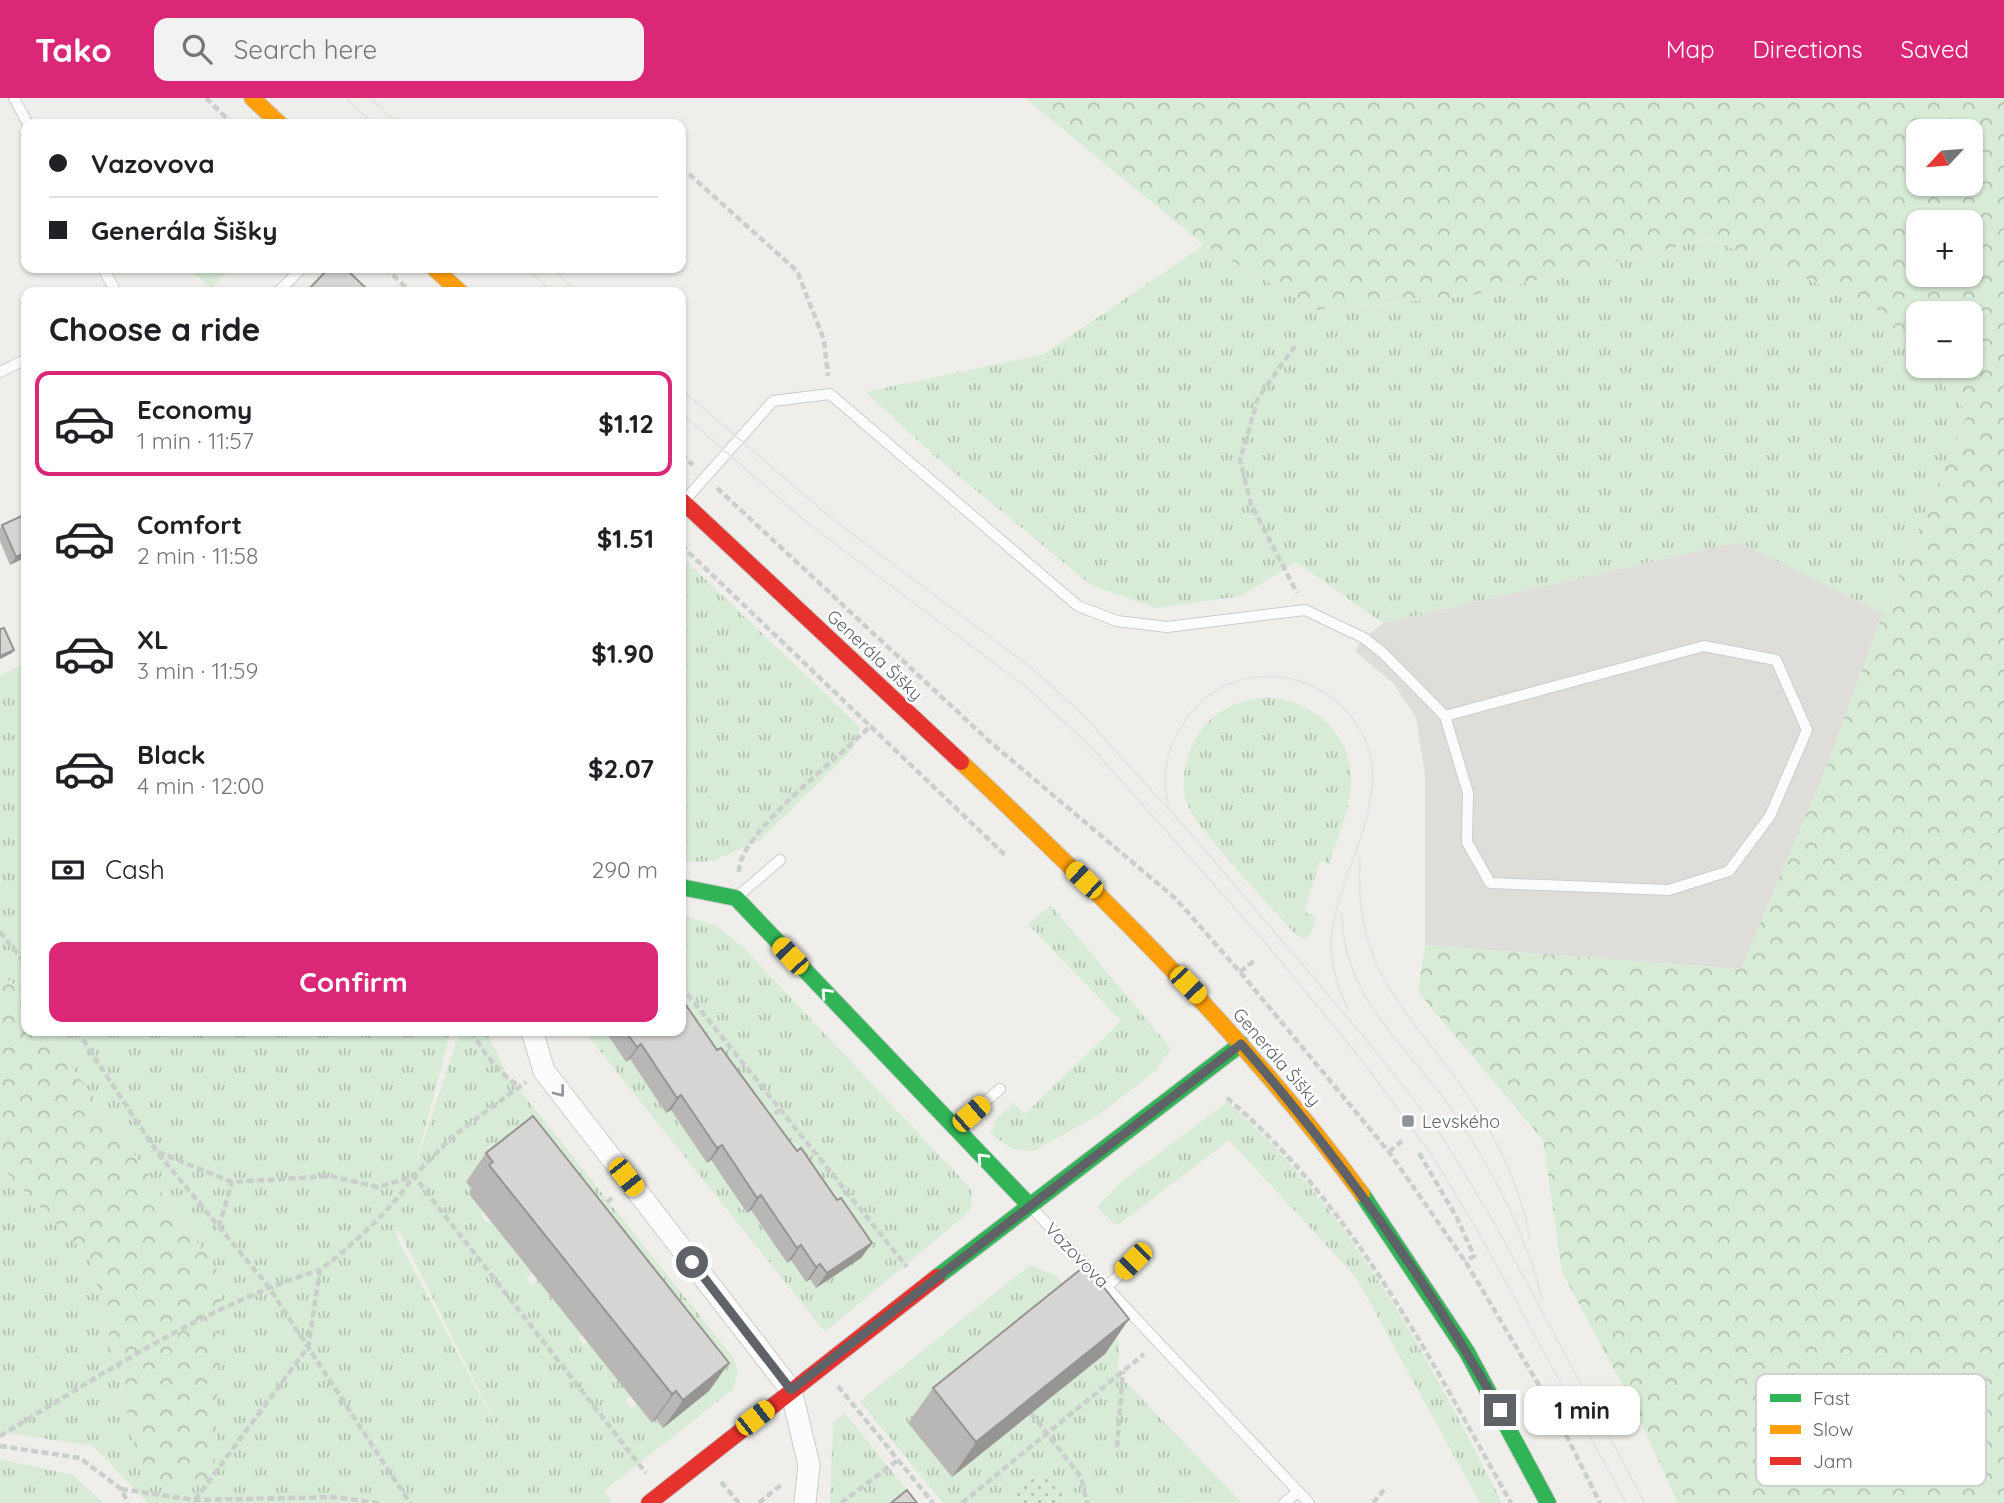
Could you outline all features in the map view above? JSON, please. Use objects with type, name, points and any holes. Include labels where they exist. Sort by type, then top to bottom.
[{"type":"main road","points":[[252,98],[275,119]]},
{"type":"main road","points":[[439,273],[455,287]]},
{"type":"main road","name":"Generála Šišky","points":[[686,505],[1101,896],[1241,1044],[1305,1119],[1394,1239],[1470,1357],[1548,1503]]},
{"type":"main road","points":[[686,888],[738,896]]},
{"type":"main road","name":"Vazovova","points":[[738,896],[954,1129],[1030,1206]]},
{"type":"main road","points":[[655,1498],[1241,1044]]},
{"type":"street","points":[[533,1036],[544,1071],[791,1390],[809,1465],[805,1503]]},
{"type":"lane","points":[[14,98],[25,119]]},
{"type":"lane","points":[[283,287],[297,273]]},
{"type":"lane","points":[[0,372],[21,362]]},
{"type":"lane","points":[[686,497],[773,401],[830,394],[1078,606],[1117,621],[1167,627],[1305,610],[1364,638],[1383,653],[1445,716],[1468,793],[1467,842],[1490,883],[1669,890],[1728,871],[1770,817],[1807,730],[1776,660],[1704,646],[1445,716]]},
{"type":"lane","points":[[738,896],[780,860]]},
{"type":"lane","points":[[954,1129],[1000,1089]]},
{"type":"lane","name":"Vazovova","points":[[1030,1206],[1309,1503]]},
{"type":"lane","points":[[1108,1286],[1143,1251]]},
{"type":"lane","points":[[1284,1503],[1298,1492]]},
{"type":"path","points":[[206,98],[228,119]]},
{"type":"path","points":[[689,174],[797,271],[824,340],[830,394]]},
{"type":"path","points":[[390,273],[406,287]]},
{"type":"path","points":[[1295,346],[1258,398],[1240,460],[1251,503],[1305,610]]},
{"type":"path","points":[[686,459],[989,741],[1176,900],[1240,972],[1389,1152],[1465,1261],[1552,1407],[1600,1503]]},
{"type":"path","points":[[686,550],[1006,856]]},
{"type":"path","points":[[738,896],[738,859],[760,829],[871,725]]},
{"type":"path","points":[[0,932],[21,958]]},
{"type":"path","points":[[1240,972],[1256,958]]},
{"type":"path","points":[[686,992],[908,1267]]},
{"type":"path","points":[[691,1020],[702,1013]]},
{"type":"path","points":[[80,1036],[158,1152],[268,1286],[410,1503]]},
{"type":"path","points":[[475,1036],[494,1064],[508,1079],[520,1086]]},
{"type":"path","points":[[730,1068],[741,1061]]},
{"type":"path","points":[[0,1436],[178,1329],[268,1286],[320,1270],[355,1244],[374,1219],[397,1200],[414,1175],[453,1136],[544,1071]]},
{"type":"path","points":[[1227,1098],[1258,1124],[1319,1193],[1409,1323],[1511,1503]]},
{"type":"path","points":[[758,1124],[780,1110]]},
{"type":"path","points":[[1389,1152],[1402,1141]]},
{"type":"path","points":[[158,1152],[232,1182],[330,1176],[378,1187],[414,1175]]},
{"type":"path","points":[[1419,1153],[1457,1218],[1474,1256],[1465,1261]]},
{"type":"path","points":[[811,1168],[822,1161]]},
{"type":"path","points":[[414,1175],[655,1498]]},
{"type":"path","points":[[219,1227],[232,1182]]},
{"type":"path","points":[[595,1212],[612,1198]]},
{"type":"path","points":[[851,1219],[862,1212]]},
{"type":"path","points":[[195,1500],[308,1347],[320,1270]]},
{"type":"path","points":[[962,1503],[1158,1342]]},
{"type":"path","points":[[1117,1447],[1123,1370]]},
{"type":"path","points":[[837,1385],[933,1503]]},
{"type":"path","points":[[1031,1413],[1080,1477],[1087,1503]]},
{"type":"path","points":[[0,1446],[80,1458],[121,1489],[128,1503]]},
{"type":"path","points":[[841,1503],[898,1460]]},
{"type":"path","points":[[121,1489],[195,1500],[335,1497],[378,1503]]},
{"type":"path","points":[[1373,1503],[1384,1490]]},
{"type":"shaded area","points":[[1738,542],[1883,613],[1828,763],[1741,969],[1425,945],[1425,774],[1416,718],[1394,684],[1355,651],[1364,638],[1383,623]]},
{"type":"green space","points":[[1025,98],[2004,98],[2004,1503],[1678,1503],[1631,1401],[1562,1272],[1543,1140],[1418,992],[1425,945],[1741,969],[1828,763],[1883,613],[1968,413],[1937,378],[1983,378],[1983,301],[1906,301],[1906,342],[1875,307],[1710,239],[1469,296],[1317,310],[1204,245]]},
{"type":"green space","points":[[1710,239],[1875,307],[1906,342],[1906,378],[1937,378],[1968,413],[1883,613],[1738,542],[1383,623],[1296,562],[1241,596],[1157,608],[1092,586],[932,454],[866,392],[1044,354],[1204,245],[1317,310],[1469,296]]},
{"type":"green space","points":[[194,273],[226,273],[212,287]]},
{"type":"green space","points":[[686,561],[860,727],[854,748],[760,840],[713,861],[686,862]]},
{"type":"green space","points":[[21,666],[21,996],[12,983],[0,975],[0,676]]},
{"type":"green space","points":[[1268,697],[1301,706],[1329,724],[1339,737],[1351,768],[1350,796],[1342,825],[1329,864],[1320,861],[1304,912],[1316,917],[1311,933],[1305,939],[1296,935],[1234,867],[1202,827],[1185,798],[1184,774],[1187,759],[1203,727],[1228,708]]},
{"type":"green space","points":[[1051,905],[1171,1049],[1154,1072],[1097,1116],[1034,1151],[1011,1149],[990,1132],[997,1120],[991,1124],[1013,1103],[1025,1114],[1121,1021],[1028,924]]},
{"type":"green space","points":[[686,916],[715,925],[742,946],[971,1189],[972,1207],[825,1332],[588,1036],[613,1036],[626,1062],[630,1059],[666,1112],[671,1110],[685,1131],[690,1129],[707,1163],[711,1160],[726,1182],[742,1196],[738,1200],[746,1213],[751,1210],[766,1232],[770,1229],[806,1281],[810,1279],[817,1288],[861,1258],[686,1034]]},
{"type":"green space","points":[[0,975],[14,986],[21,997],[21,1036],[50,1036],[222,1277],[214,1479],[143,1481],[91,1259],[0,1166]]},
{"type":"green space","points":[[50,1036],[450,1036],[415,1166],[458,1036],[488,1036],[513,1086],[515,1084],[732,1356],[738,1372],[733,1389],[604,1491],[612,1501],[609,1503],[148,1503],[93,1446],[0,1432],[0,1166],[91,1259],[143,1481],[222,1277]],"holes":[[[473,1190],[656,1419],[637,1404],[631,1408],[625,1401],[631,1396],[588,1342],[583,1345],[578,1338],[582,1335],[557,1296],[553,1299],[538,1280],[532,1285],[526,1279],[532,1273],[490,1220],[486,1223],[481,1216],[484,1212],[470,1194]],[[398,1229],[506,1445],[396,1236]]]},
{"type":"green space","points":[[1227,1102],[1271,1144],[1312,1190],[1384,1289],[1446,1395],[1502,1503],[1480,1503],[1356,1277],[1229,1140],[1117,1226],[1097,1207],[1121,1182]]},
{"type":"green space","points":[[1030,1265],[1055,1275],[1119,1341],[1118,1374],[1241,1502],[1151,1503],[1155,1482],[1128,1475],[1122,1503],[1063,1503],[1064,1500],[1042,1476],[1032,1477],[1014,1503],[943,1503],[860,1401]]},
{"type":"green space","points":[[845,1413],[910,1494],[899,1503],[830,1503],[833,1423]]},
{"type":"green space","points":[[0,1459],[73,1475],[103,1503],[0,1503]]},
{"type":"green space","points":[[1128,1475],[1155,1481],[1151,1503],[1122,1503]]},
{"type":"green space","points":[[1037,1476],[1048,1478],[1056,1484],[1063,1503],[1014,1503],[1019,1485]]},
{"type":"building","points":[[324,273],[350,273],[365,287],[311,287]]},
{"type":"building","points":[[21,516],[21,554],[16,557],[2,525]]},
{"type":"building","points":[[4,628],[14,650],[0,656],[0,629]]},
{"type":"building","points":[[686,1005],[717,1050],[721,1048],[797,1151],[801,1148],[837,1200],[841,1198],[872,1243],[827,1273],[820,1264],[816,1267],[801,1245],[797,1248],[761,1195],[757,1198],[722,1145],[717,1148],[681,1095],[677,1098],[641,1044],[637,1047],[629,1036],[686,1036]]},
{"type":"building","points":[[533,1116],[729,1363],[683,1400],[676,1391],[672,1394],[489,1165],[493,1162],[486,1153]]},
{"type":"building","points":[[1086,1265],[1129,1319],[976,1442],[933,1388]]},
{"type":"building","points":[[907,1490],[917,1503],[891,1503]]},
{"type":"tram line","points":[[346,98],[368,119]]},
{"type":"tram line","points":[[370,98],[393,119]]},
{"type":"tram line","points":[[532,273],[547,287]]},
{"type":"tram line","points":[[556,273],[572,287]]},
{"type":"tram line","points":[[686,393],[830,517],[1033,669],[1084,716],[1192,835],[1370,1044],[1440,1133],[1495,1224],[1645,1503]]},
{"type":"tram line","points":[[686,417],[809,524],[1025,686],[1091,747],[1258,934],[1357,1054],[1431,1154],[1480,1235],[1626,1503]]},
{"type":"tram line","points":[[1169,808],[1165,773],[1170,750],[1180,728],[1209,695],[1237,681],[1269,676],[1300,681],[1337,702],[1360,730],[1371,759],[1372,789],[1366,820],[1335,914],[1331,945],[1336,980],[1349,1011]]},
{"type":"tram line","points":[[1360,858],[1360,894],[1364,925],[1383,978],[1454,1076],[1491,1133],[1519,1195],[1530,1239]]},
{"type":"tram line","points":[[1342,914],[1345,945],[1354,973],[1383,1023],[1457,1117],[1484,1160],[1518,1227],[1542,1299]]},
{"type":"traffic: fast","points":[[686,888],[736,898],[1030,1206]]},
{"type":"traffic: fast","points":[[937,1277],[1241,1044]]},
{"type":"traffic: fast","points":[[1362,1194],[1467,1352],[1548,1503]]},
{"type":"traffic: slow","points":[[252,98],[275,119]]},
{"type":"traffic: slow","points":[[439,273],[455,287]]},
{"type":"traffic: slow","points":[[961,762],[1068,864],[1171,969],[1270,1078],[1362,1194]]},
{"type":"traffic: jam","points":[[686,505],[961,762]]},
{"type":"traffic: jam","points":[[649,1503],[937,1277]]},
{"type":"place","name":"Levského","points":[[1408,1121]]},
{"type":"route","points":[[692,1262],[791,1390],[1241,1044],[1305,1119],[1394,1239],[1470,1357],[1500,1410]]}]
